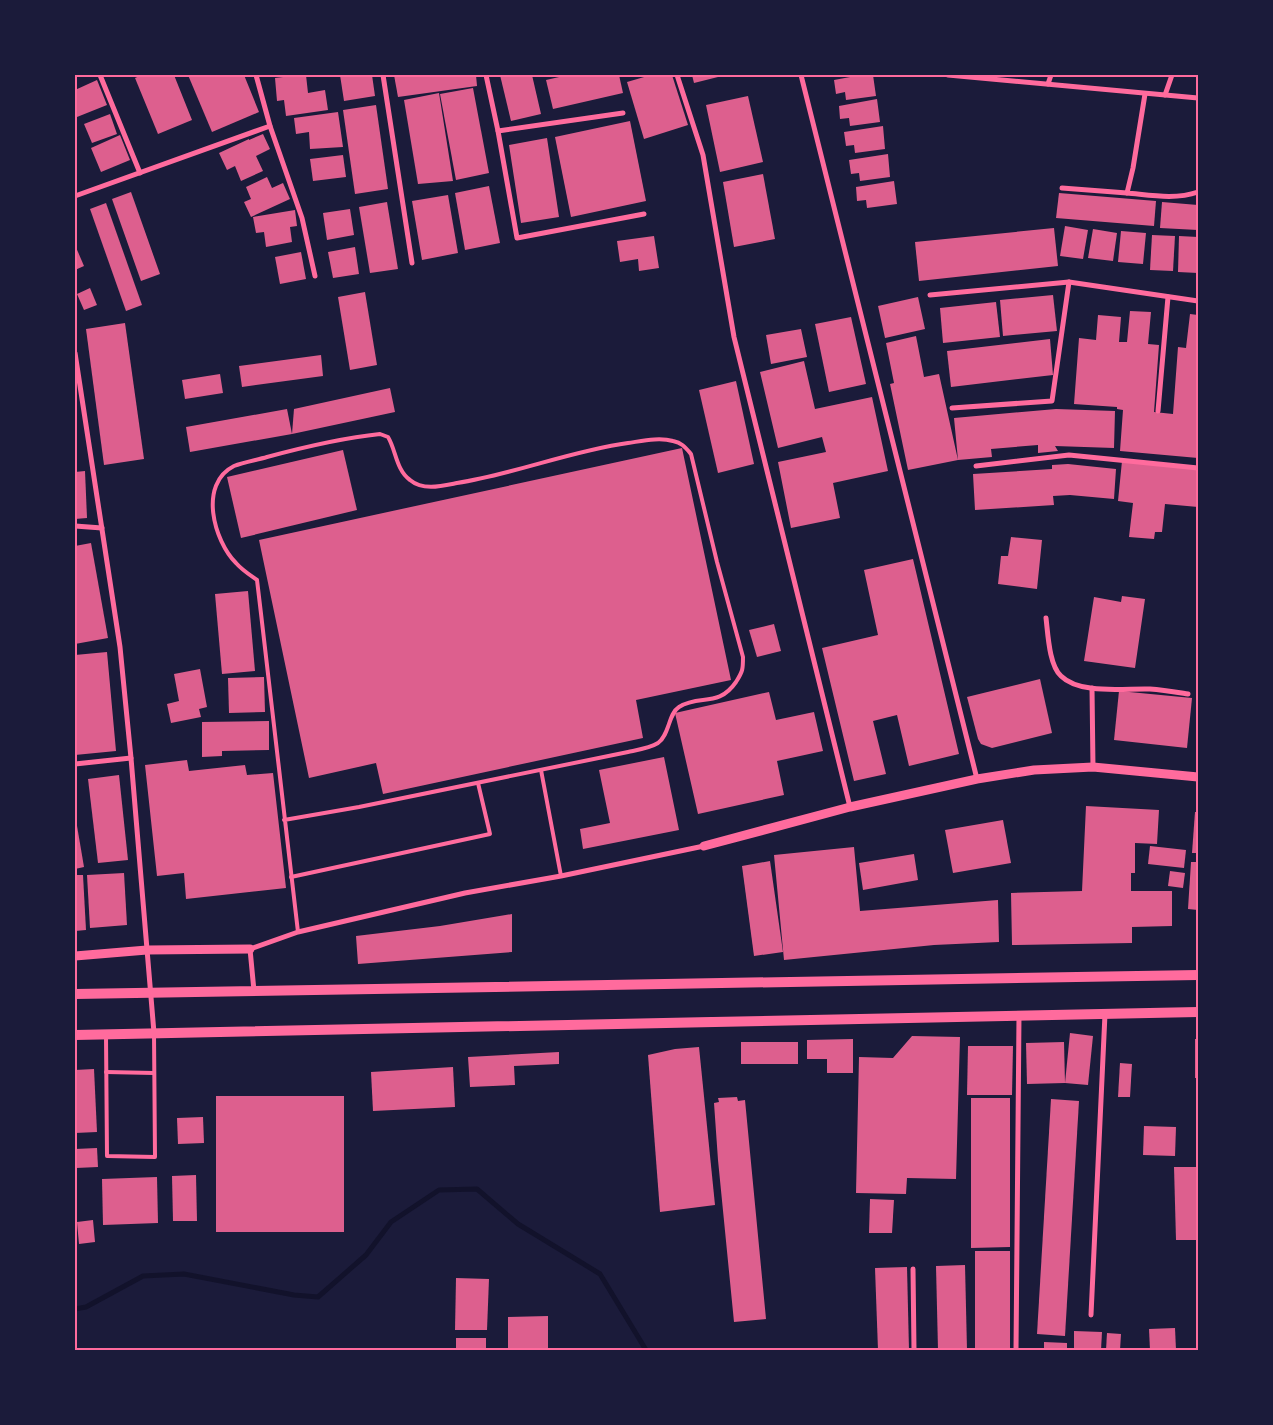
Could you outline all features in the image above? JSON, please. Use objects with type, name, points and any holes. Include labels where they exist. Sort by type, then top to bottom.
[{"type":"main road","points":[[75,994],[1198,975]]},
{"type":"main road","points":[[75,1035],[1198,1012]]},
{"type":"street","points":[[100,75],[140,173]]},
{"type":"street","points":[[256,75],[270,126],[302,218],[315,276]]},
{"type":"street","points":[[383,75],[412,263]]},
{"type":"street","points":[[486,75],[498,131],[516,238],[644,214]]},
{"type":"street","points":[[677,75],[703,155],[734,337],[850,807]]},
{"type":"street","points":[[801,75],[977,779]]},
{"type":"street","points":[[948,75],[1005,78],[1048,84],[1198,98]]},
{"type":"street","points":[[1048,84],[1051,75]]},
{"type":"street","points":[[1165,96],[1172,75]]},
{"type":"street","points":[[1127,192],[1133,168],[1145,94]]},
{"type":"street","points":[[498,131],[623,113]]},
{"type":"street","points":[[75,196],[270,126]]},
{"type":"street","points":[[1062,188],[1161,196],[1188,196],[1198,192]]},
{"type":"street","points":[[930,295],[1069,282],[1198,301]]},
{"type":"street","points":[[952,408],[1052,401],[1069,282]]},
{"type":"street","points":[[1158,411],[1168,297]]},
{"type":"street","points":[[75,353],[120,647],[154,1034]]},
{"type":"street","points":[[976,466],[1069,455],[1198,468]]},
{"type":"street","points":[[75,526],[102,528]]},
{"type":"street","points":[[1046,618],[1051,656],[1055,668],[1061,676],[1073,684],[1092,688],[1150,689],[1188,694]]},
{"type":"street","points":[[1092,688],[1093,767]]},
{"type":"street","points":[[75,764],[131,758]]},
{"type":"street","points":[[75,956],[147,950],[250,950],[298,932],[465,893],[562,876],[704,846],[850,807],[977,779],[1034,770],[1093,767],[1198,777]]},
{"type":"street","points":[[250,950],[254,990]]},
{"type":"street","points":[[1091,1315],[1105,1014]]},
{"type":"street","points":[[1016,1350],[1019,1016]]},
{"type":"street","points":[[913,1269],[914,1350]]},
{"type":"lane","points":[[284,820],[359,807],[628,752],[657,743],[664,736],[670,724],[672,714],[678,708],[691,703],[711,700],[729,693],[744,671],[743,657],[717,562],[691,454],[683,444],[672,440],[648,440],[599,447],[485,479],[430,487],[422,486],[409,480],[400,468],[392,442],[388,437],[380,434],[300,448],[234,466],[220,477],[214,490],[212,514],[224,547],[235,563],[257,580],[284,820],[298,932]]},
{"type":"lane","points":[[541,770],[562,876]]},
{"type":"lane","points":[[292,878],[490,834],[478,783]]},
{"type":"lane","points":[[106,1035],[107,1156],[155,1157],[154,1034]]},
{"type":"lane","points":[[106,1072],[154,1073]]},
{"type":"building","points":[[142,75],[174,75],[192,120],[158,134],[135,78]]},
{"type":"building","points":[[188,75],[244,75],[259,112],[212,132]]},
{"type":"building","points":[[306,75],[308,93],[325,90],[328,110],[286,116],[284,100],[277,101],[275,78]]},
{"type":"building","points":[[340,75],[372,75],[375,96],[344,101]]},
{"type":"building","points":[[394,75],[476,75],[477,86],[398,97]]},
{"type":"building","points":[[500,75],[532,75],[541,114],[511,121]]},
{"type":"building","points":[[568,75],[619,75],[623,93],[553,109],[546,80]]},
{"type":"building","points":[[651,75],[672,75],[688,125],[644,139],[627,82]]},
{"type":"building","points":[[692,75],[722,75],[722,76],[694,83]]},
{"type":"building","points":[[861,75],[873,75],[876,96],[846,100],[845,92],[836,94],[834,80]]},
{"type":"building","points":[[97,80],[107,105],[77,117],[75,112],[75,90]]},
{"type":"building","points":[[473,88],[489,173],[456,180],[440,94]]},
{"type":"building","points":[[439,93],[453,181],[418,184],[404,100]]},
{"type":"building","points":[[748,96],[763,162],[720,172],[706,105]]},
{"type":"building","points":[[877,99],[880,122],[850,126],[849,118],[840,119],[839,106]]},
{"type":"building","points":[[376,105],[388,189],[355,194],[343,110]]},
{"type":"building","points":[[338,112],[343,147],[310,149],[309,132],[296,134],[294,118]]},
{"type":"building","points":[[110,114],[117,134],[92,143],[84,124]]},
{"type":"building","points":[[630,121],[646,201],[571,217],[555,137]]},
{"type":"building","points":[[883,126],[885,149],[855,153],[854,145],[846,146],[844,132]]},
{"type":"building","points":[[263,134],[270,149],[256,156],[263,171],[241,181],[235,166],[227,170],[219,153]]},
{"type":"building","points":[[120,135],[130,160],[101,172],[91,148]]},
{"type":"building","points":[[547,138],[559,217],[521,223],[509,145]]},
{"type":"building","points":[[888,154],[890,177],[860,181],[859,173],[851,174],[849,160]]},
{"type":"building","points":[[343,155],[346,177],[313,181],[310,159]]},
{"type":"building","points":[[763,174],[775,239],[734,247],[723,182]]},
{"type":"building","points":[[267,177],[272,188],[283,183],[290,199],[251,217],[244,202],[251,199],[246,187]]},
{"type":"building","points":[[894,181],[897,204],[867,208],[866,200],[857,201],[856,187]]},
{"type":"building","points":[[489,186],[500,243],[465,250],[455,193]]},
{"type":"building","points":[[131,192],[160,274],[141,281],[112,199]]},
{"type":"building","points":[[1059,193],[1156,201],[1154,226],[1056,218]]},
{"type":"building","points":[[448,195],[458,253],[422,260],[412,201]]},
{"type":"building","points":[[387,202],[398,269],[370,273],[359,207]]},
{"type":"building","points":[[1162,202],[1198,205],[1198,230],[1160,228]]},
{"type":"building","points":[[106,203],[142,305],[126,311],[90,209]]},
{"type":"building","points":[[350,209],[354,235],[327,240],[323,213]]},
{"type":"building","points":[[295,210],[297,226],[290,227],[292,242],[266,247],[264,232],[256,233],[253,217]]},
{"type":"building","points":[[1065,226],[1088,230],[1083,259],[1060,256]]},
{"type":"building","points":[[1054,228],[1058,266],[919,281],[915,242]]},
{"type":"building","points":[[1093,229],[1117,233],[1113,261],[1088,258]]},
{"type":"building","points":[[1121,231],[1146,233],[1143,264],[1118,262]]},
{"type":"building","points":[[1152,235],[1175,236],[1173,271],[1150,270]]},
{"type":"building","points":[[654,236],[659,268],[639,271],[638,259],[620,262],[617,241]]},
{"type":"building","points":[[1179,236],[1198,237],[1198,273],[1178,272]]},
{"type":"building","points":[[75,245],[84,266],[75,270]]},
{"type":"building","points":[[355,247],[359,274],[333,278],[328,252]]},
{"type":"building","points":[[301,252],[306,279],[280,284],[275,257]]},
{"type":"building","points":[[90,288],[97,305],[84,310],[77,294]]},
{"type":"building","points":[[365,292],[377,365],[350,370],[338,297]]},
{"type":"building","points":[[1053,295],[1057,331],[1003,336],[1000,300]]},
{"type":"building","points":[[918,297],[925,329],[885,338],[878,306]]},
{"type":"building","points":[[996,302],[1000,337],[943,343],[940,308]]},
{"type":"building","points":[[1130,311],[1151,312],[1148,344],[1159,345],[1154,412],[1173,414],[1178,347],[1186,348],[1190,314],[1198,315],[1198,458],[1120,451],[1123,410],[1117,409],[1117,407],[1074,404],[1079,338],[1096,340],[1098,315],[1121,317],[1119,342],[1127,342]]},
{"type":"building","points":[[851,317],[866,384],[829,392],[815,324]]},
{"type":"building","points":[[125,323],[144,459],[104,465],[86,329]]},
{"type":"building","points":[[801,329],[807,357],[771,364],[766,335]]},
{"type":"building","points":[[916,336],[924,377],[939,374],[958,460],[908,470],[890,384],[894,383],[886,343]]},
{"type":"building","points":[[1050,339],[1053,375],[951,387],[947,351]]},
{"type":"building","points":[[321,355],[323,376],[242,387],[239,366]]},
{"type":"building","points":[[804,361],[815,409],[872,397],[888,471],[833,483],[840,518],[791,528],[778,462],[826,452],[822,437],[778,448],[760,372]]},
{"type":"building","points":[[220,374],[223,393],[185,399],[182,380]]},
{"type":"building","points":[[736,381],[754,464],[718,473],[699,390]]},
{"type":"building","points":[[390,388],[395,412],[292,434],[294,409]]},
{"type":"building","points":[[287,409],[292,434],[190,452],[186,427]]},
{"type":"building","points":[[1056,409],[1115,411],[1114,448],[1055,446],[1058,451],[1038,453],[1038,445],[991,449],[992,457],[958,460],[954,418]]},
{"type":"building","points":[[682,448],[731,680],[636,700],[643,738],[383,794],[376,763],[309,778],[259,540]]},
{"type":"building","points":[[343,450],[357,510],[241,538],[227,477]]},
{"type":"building","points":[[1122,461],[1198,468],[1198,507],[1165,504],[1162,532],[1155,532],[1154,539],[1129,537],[1133,503],[1118,501]]},
{"type":"building","points":[[1068,464],[1116,469],[1114,499],[1070,495],[1053,496],[1054,505],[975,510],[973,474],[1052,469],[1052,465]]},
{"type":"building","points":[[85,471],[87,518],[75,519],[75,472]]},
{"type":"building","points":[[1011,537],[1042,540],[1037,589],[998,584],[1001,556],[1008,556]]},
{"type":"building","points":[[91,543],[108,638],[75,644],[75,546]]},
{"type":"building","points":[[913,559],[959,754],[909,766],[897,715],[873,721],[886,774],[854,781],[822,648],[878,635],[864,570]]},
{"type":"building","points":[[248,591],[255,671],[222,674],[215,594]]},
{"type":"building","points":[[1122,596],[1145,599],[1135,668],[1084,661],[1094,597],[1121,602]]},
{"type":"building","points":[[774,624],[781,651],[757,657],[749,630]]},
{"type":"building","points":[[107,652],[116,751],[75,755],[75,655]]},
{"type":"building","points":[[200,669],[207,707],[199,709],[201,717],[171,723],[167,704],[179,701],[174,674]]},
{"type":"building","points":[[264,677],[265,712],[229,713],[228,678]]},
{"type":"building","points":[[1040,679],[1052,733],[992,748],[981,744],[967,697]]},
{"type":"building","points":[[1119,691],[1192,698],[1187,748],[1114,740]]},
{"type":"building","points":[[769,692],[776,720],[814,712],[823,751],[777,761],[784,795],[698,814],[675,713]]},
{"type":"building","points":[[269,721],[269,750],[222,751],[222,756],[202,757],[202,722]]},
{"type":"building","points":[[664,757],[679,830],[583,849],[580,829],[610,823],[599,770]]},
{"type":"building","points":[[187,760],[189,771],[245,765],[247,775],[273,773],[286,888],[186,899],[184,873],[157,876],[145,765]]},
{"type":"building","points":[[119,775],[128,860],[98,863],[88,779]]},
{"type":"building","points":[[1086,806],[1159,810],[1157,844],[1135,843],[1135,873],[1131,873],[1131,891],[1172,891],[1172,926],[1132,927],[1132,943],[1012,945],[1011,893],[1082,891]]},
{"type":"building","points":[[1195,812],[1198,812],[1198,853],[1192,853]]},
{"type":"building","points":[[75,814],[84,867],[75,869]]},
{"type":"building","points":[[1003,820],[1011,863],[953,873],[945,830]]},
{"type":"building","points":[[1150,846],[1186,850],[1184,868],[1148,864]]},
{"type":"building","points":[[854,847],[860,911],[998,900],[999,942],[934,945],[784,960],[774,855]]},
{"type":"building","points":[[914,854],[918,880],[863,890],[859,863]]},
{"type":"building","points":[[770,861],[783,952],[754,956],[742,866]]},
{"type":"building","points":[[1191,862],[1198,862],[1198,910],[1188,909]]},
{"type":"building","points":[[1170,871],[1185,873],[1183,888],[1168,886]]},
{"type":"building","points":[[124,873],[127,925],[90,928],[87,875]]},
{"type":"building","points":[[75,875],[83,875],[86,930],[75,931]]},
{"type":"building","points":[[512,914],[512,952],[358,964],[356,936],[440,926]]},
{"type":"building","points":[[1070,1033],[1093,1036],[1088,1085],[1065,1083]]},
{"type":"building","points":[[912,1036],[960,1037],[956,1179],[907,1178],[906,1194],[856,1193],[859,1057],[893,1058]]},
{"type":"building","points":[[853,1039],[853,1073],[827,1073],[827,1059],[807,1059],[807,1040]]},
{"type":"building","points":[[1195,1039],[1198,1039],[1198,1078],[1195,1078]]},
{"type":"building","points":[[741,1042],[798,1042],[798,1064],[741,1064]]},
{"type":"building","points":[[1064,1042],[1065,1083],[1027,1084],[1026,1043]]},
{"type":"building","points":[[968,1046],[1013,1046],[1012,1095],[967,1095]]},
{"type":"building","points":[[699,1047],[715,1205],[660,1212],[648,1055],[675,1049]]},
{"type":"building","points":[[559,1052],[559,1064],[514,1066],[515,1085],[470,1087],[468,1057]]},
{"type":"building","points":[[1120,1063],[1132,1064],[1130,1097],[1118,1097]]},
{"type":"building","points":[[453,1067],[455,1107],[373,1111],[371,1072]]},
{"type":"building","points":[[94,1069],[97,1132],[75,1133],[75,1070]]},
{"type":"building","points":[[216,1096],[344,1096],[344,1232],[216,1232]]},
{"type":"building","points":[[737,1097],[738,1101],[745,1100],[766,1319],[734,1322],[714,1103],[719,1102],[718,1098]]},
{"type":"building","points":[[971,1098],[1010,1098],[1010,1247],[971,1248]]},
{"type":"building","points":[[1051,1099],[1079,1101],[1065,1336],[1037,1334]]},
{"type":"building","points":[[203,1117],[204,1143],[178,1144],[177,1118]]},
{"type":"building","points":[[1144,1126],[1176,1127],[1175,1156],[1143,1155]]},
{"type":"building","points":[[97,1148],[98,1167],[76,1168],[75,1149]]},
{"type":"building","points":[[1174,1167],[1198,1167],[1198,1240],[1176,1240]]},
{"type":"building","points":[[196,1175],[197,1221],[173,1221],[172,1176]]},
{"type":"building","points":[[157,1177],[158,1223],[103,1225],[102,1179]]},
{"type":"building","points":[[870,1199],[894,1200],[892,1233],[869,1233]]},
{"type":"building","points":[[93,1220],[95,1242],[79,1244],[77,1222]]},
{"type":"building","points":[[975,1251],[1010,1251],[1010,1350],[975,1350]]},
{"type":"building","points":[[965,1265],[967,1350],[938,1350],[936,1266]]},
{"type":"building","points":[[907,1267],[909,1350],[878,1350],[875,1268]]},
{"type":"building","points":[[456,1278],[489,1279],[487,1330],[455,1330]]},
{"type":"building","points":[[548,1316],[548,1350],[508,1350],[508,1317]]},
{"type":"building","points":[[1175,1328],[1176,1350],[1150,1350],[1149,1329]]},
{"type":"building","points":[[1074,1331],[1102,1332],[1101,1350],[1074,1350]]},
{"type":"building","points":[[1107,1333],[1121,1334],[1120,1350],[1106,1350]]},
{"type":"building","points":[[456,1338],[486,1338],[486,1350],[456,1350]]},
{"type":"building","points":[[1044,1342],[1067,1343],[1067,1350],[1044,1350]]},
{"type":"waterway","points":[[75,1309],[86,1307],[143,1276],[184,1274],[294,1295],[318,1297],[366,1255],[391,1222],[439,1190],[477,1189],[518,1224],[600,1274],[646,1350]]}]
